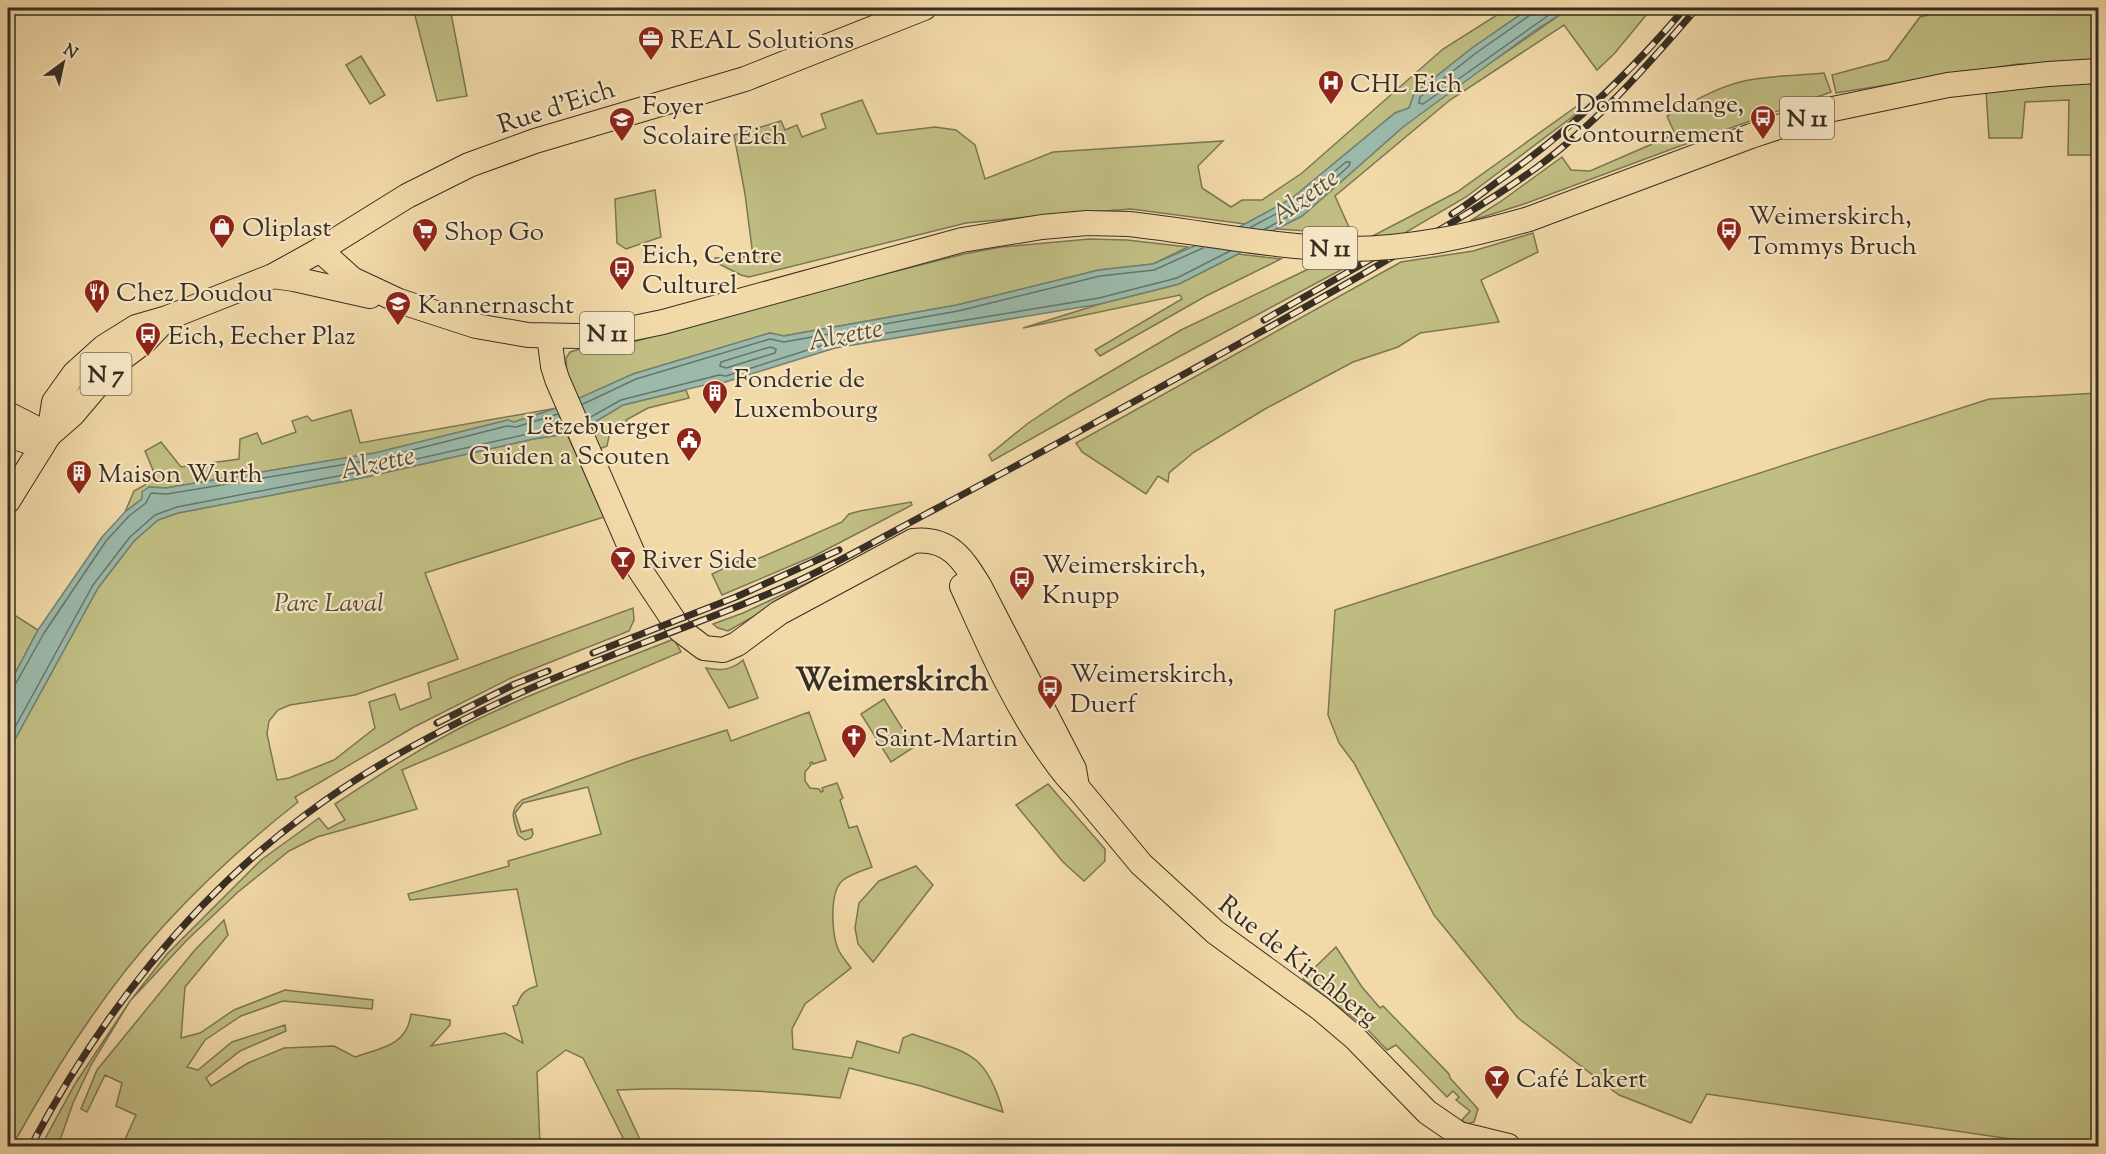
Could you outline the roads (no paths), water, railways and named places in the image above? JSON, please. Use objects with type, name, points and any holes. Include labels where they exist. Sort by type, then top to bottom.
[{"type":"main road","name":"Rue d'Eich","points":[[320,250],[407,196],[469,165],[535,141],[745,79],[924,8]]},
{"type":"main road","name":"N 11","points":[[273,276],[399,302],[476,326],[528,335],[579,336],[630,329],[962,240],[1042,226],[1087,223],[1129,225],[1292,245],[1347,249],[1415,245],[1482,233],[1529,219],[1751,136],[1833,109],[1948,85],[2098,71]]},
{"type":"main road","name":"N 7","points":[[45,440],[54,402],[74,374],[104,347],[136,327],[167,318],[273,276],[320,250]]},
{"type":"main road","points":[[320,250],[322,268],[339,290]]},
{"type":"main road","name":"N 11","points":[[320,250],[352,279],[399,302]]},
{"type":"main road","name":"N 7","points":[[8,501],[45,440],[72,415],[117,362],[145,341],[167,318]]},
{"type":"main road","name":"Rue de Kirchberg","points":[[549,336],[557,379],[640,570],[680,630],[704,648],[723,650],[737,644],[779,613],[897,549],[925,549],[936,553],[947,560],[991,626],[1012,672],[1074,769],[1077,787],[1141,864],[1215,932],[1321,1009],[1354,1037],[1427,1112],[1459,1134],[1508,1146]]},
{"type":"main road","points":[[8,414],[45,440]]},
{"type":"main road","points":[[8,435],[45,440]]},
{"type":"water","name":"Alzette","points":[[1530,8],[1570,8],[1534,31],[1403,127],[1302,216],[1276,229],[1238,254],[1179,284],[1100,304],[835,348],[722,383],[721,381],[623,405],[588,426],[567,434],[533,439],[361,478],[178,513],[158,520],[134,541],[98,588],[8,752],[8,687],[38,630],[102,537],[125,512],[142,499],[142,492],[149,487],[166,488],[375,453],[508,420],[514,422],[557,408],[633,374],[770,333],[784,336],[957,305],[1099,270],[1153,264],[1245,224],[1291,199],[1395,113],[1409,108],[1414,94],[1472,48]]},
{"type":"railway","points":[[1452,214],[1523,163],[1573,123],[1642,56],[1685,8]]},
{"type":"railway","points":[[31,1146],[57,1099],[117,1008],[185,924],[263,849],[330,797],[382,763],[492,706],[554,678],[764,596],[830,565],[1135,401],[1356,278],[1482,204],[1558,151],[1601,113],[1697,8]]},
{"type":"railway","points":[[1264,320],[1399,243]]},
{"type":"railway","points":[[593,653],[736,597],[839,550]]},
{"type":"railway","points":[[437,723],[515,684],[548,671]]},
{"type":"place","name":"REAL Solutions","points":[[651,62]]},
{"type":"place","name":"CHL Eich","points":[[1331,106]]},
{"type":"place","name":"Dommeldange, Contournement","points":[[1763,141]]},
{"type":"place","name":"Foyer Scolaire Eich","points":[[622,143]]},
{"type":"place","name":"Oliplast","points":[[222,250]]},
{"type":"place","name":"Weimerskirch, Tommys Bruch","points":[[1729,253]]},
{"type":"place","name":"Shop Go","points":[[425,254]]},
{"type":"place","name":"Eich, Centre Culturel","points":[[622,292]]},
{"type":"place","name":"Chez Doudou","points":[[97,315]]},
{"type":"place","name":"Kannernascht","points":[[398,327]]},
{"type":"place","name":"Eich, Eecher Plaz","points":[[148,358]]},
{"type":"place","name":"Fonderie de Luxembourg","points":[[715,416]]},
{"type":"place","name":"Lëtzebuerger Guiden a Scouten","points":[[689,463]]},
{"type":"place","name":"Maison Wurth","points":[[79,496]]},
{"type":"place","name":"River Side","points":[[623,582]]},
{"type":"place","name":"Weimerskirch, Knupp","points":[[1022,602]]},
{"type":"place","name":"Weimerskirch, Duerf","points":[[1050,711]]},
{"type":"place","name":"Saint-Martin","points":[[854,760]]},
{"type":"place","name":"Café Lakert","points":[[1497,1101]]},
{"type":"district","name":"Weimerskirch","points":[[892,679]]},
{"type":"park label","name":"Parc Laval","points":[[329,602]]}]
